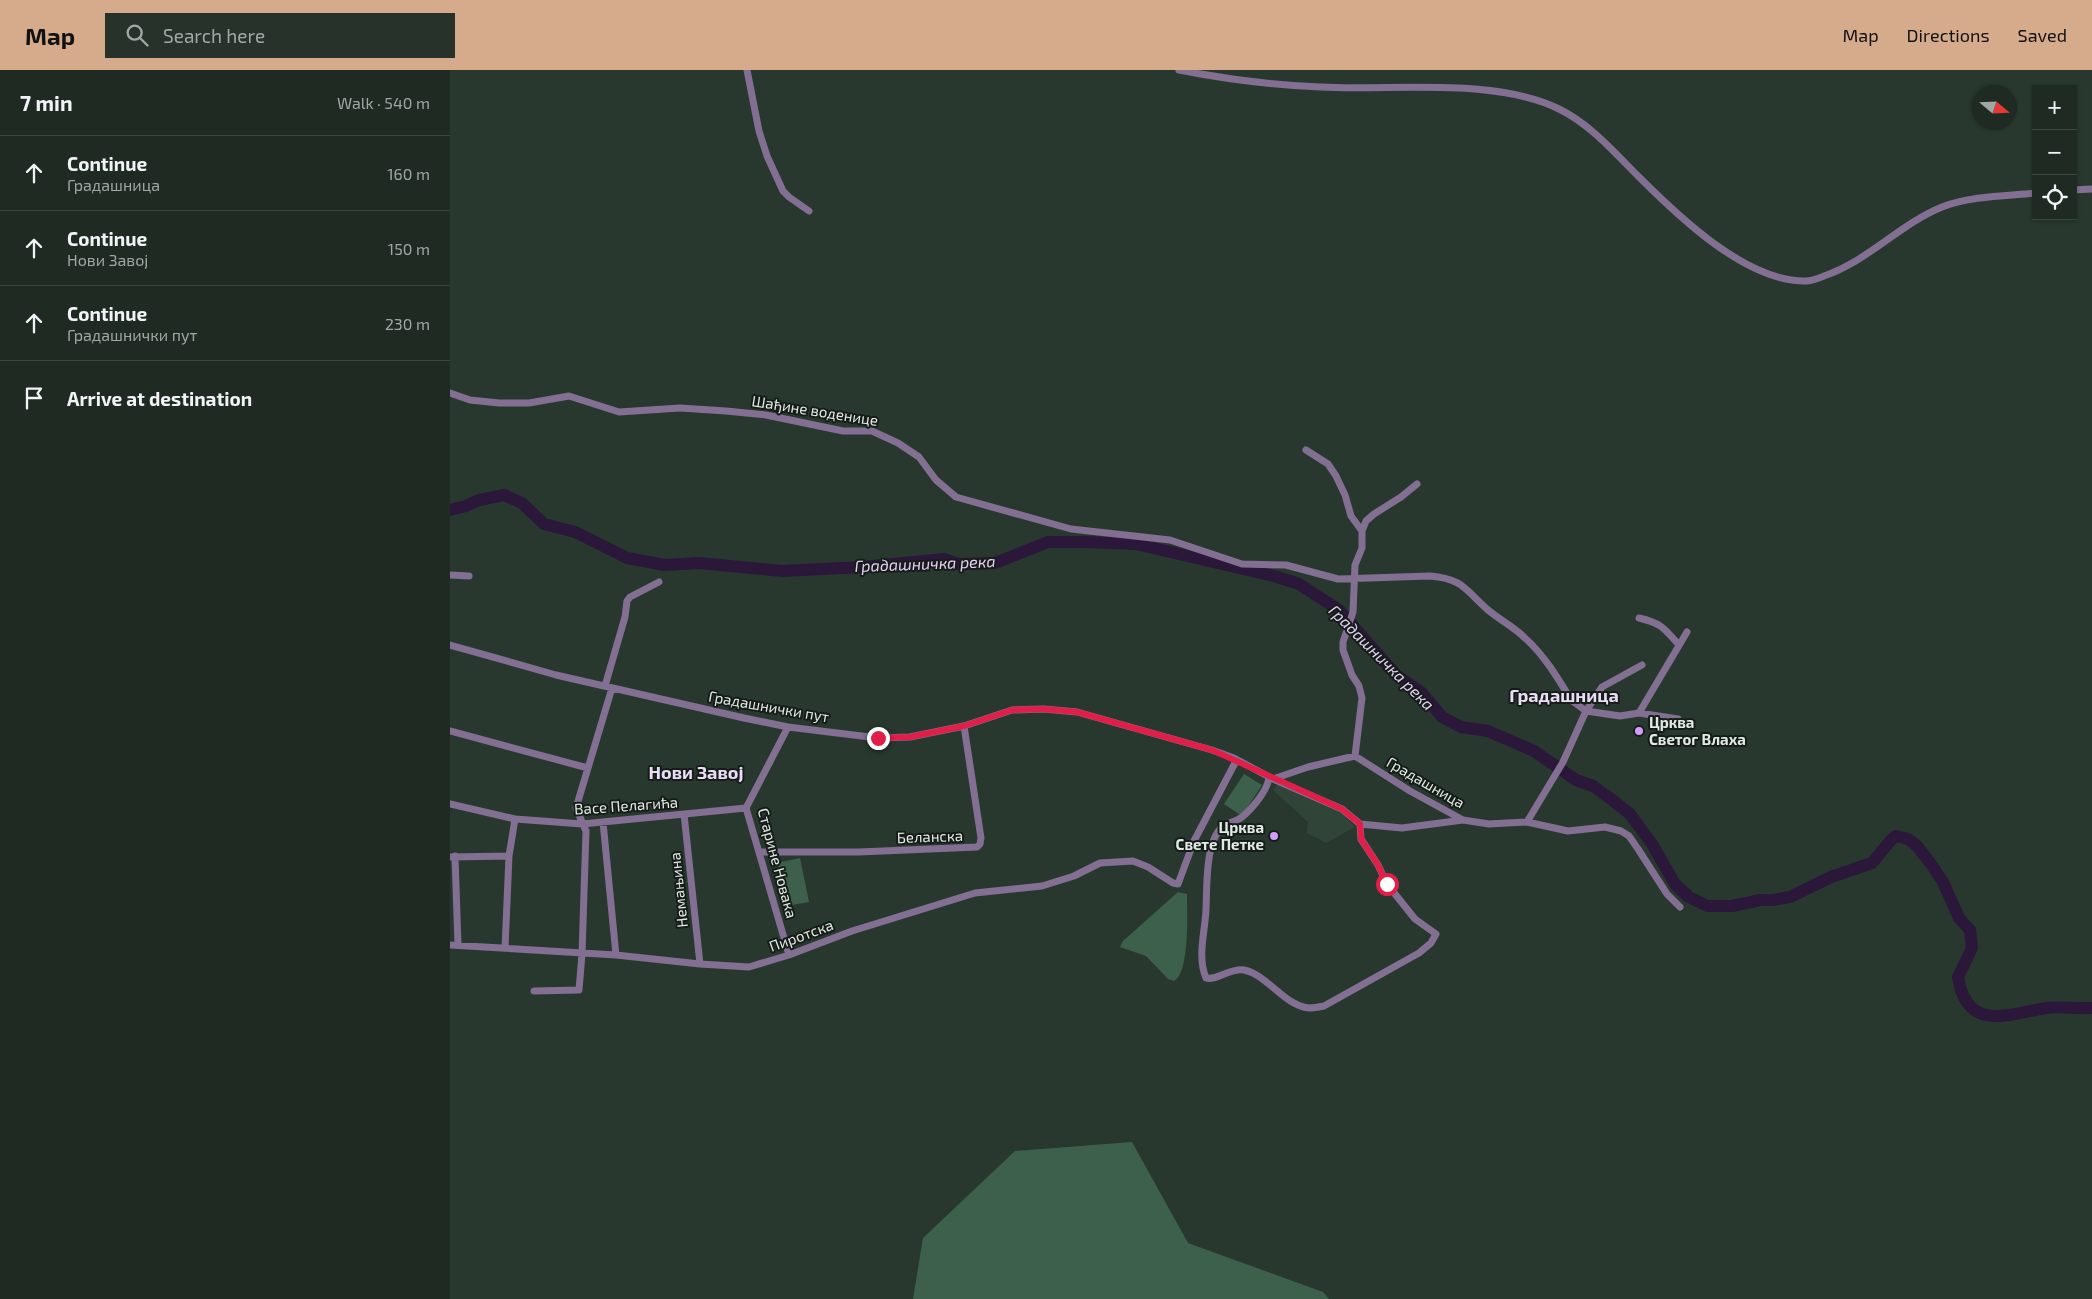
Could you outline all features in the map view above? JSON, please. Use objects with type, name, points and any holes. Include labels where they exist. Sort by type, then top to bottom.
[{"type":"street","points":[[747,70],[759,131],[767,156],[783,191],[809,211]]},
{"type":"street","points":[[1179,70],[1280,84],[1322,87],[1458,89],[1500,92],[1528,98],[1558,108],[1603,140],[1643,181],[1686,220],[1741,261],[1775,278],[1808,281],[1842,270],[1910,223],[1943,206],[1979,198],[2032,193]]},
{"type":"street","points":[[2077,190],[2092,189]]},
{"type":"street","name":"Шађине воденице","points":[[450,394],[470,400],[499,404],[528,403],[569,396],[619,412],[680,408],[726,411],[766,415],[844,431],[872,431],[898,442],[919,456],[936,480],[956,497],[1071,529],[1170,540],[1242,564],[1286,565],[1338,579],[1355,578]]},
{"type":"street","points":[[1306,450],[1328,464],[1345,495],[1351,516],[1362,531]]},
{"type":"street","points":[[1360,824],[1361,839],[1378,865],[1387,884],[1414,919],[1436,934],[1431,943],[1419,953],[1324,1006],[1310,1008],[1301,1006],[1275,990],[1259,977],[1244,970],[1230,971],[1210,979],[1206,978],[1202,948],[1206,910],[1206,880],[1214,841],[1221,828],[1242,817],[1256,802],[1271,778],[1355,756],[1362,698],[1359,686],[1352,676],[1343,650],[1345,633],[1352,612],[1355,566],[1362,548],[1362,531],[1366,522],[1374,514],[1401,497],[1417,484]]},
{"type":"street","points":[[450,575],[469,576]]},
{"type":"street","points":[[1355,578],[1430,576],[1456,581],[1468,588],[1487,609],[1524,636],[1535,647],[1571,700],[1586,711],[1620,716],[1639,713],[1678,719]]},
{"type":"street","points":[[534,991],[579,990],[586,831],[576,808],[609,687],[627,601],[630,596],[659,582]]},
{"type":"street","points":[[1639,618],[1655,622],[1679,646]]},
{"type":"street","points":[[1639,713],[1687,632]]},
{"type":"street","name":"Градашнички пут","points":[[450,646],[556,675],[788,727],[890,738],[910,737],[964,726],[1012,710],[1028,708],[1077,712],[1212,750],[1236,761]]},
{"type":"street","points":[[1527,822],[1564,762],[1586,711],[1602,687],[1642,665]]},
{"type":"street","name":"Беланска","points":[[760,852],[860,852],[977,847],[980,844],[981,838],[964,726]]},
{"type":"street","name":"Старине Новака","points":[[788,727],[746,808],[789,955]]},
{"type":"street","points":[[450,731],[588,768]]},
{"type":"street","name":"Градашница","points":[[1355,756],[1410,791],[1463,820],[1489,824],[1527,822],[1568,831],[1605,827],[1621,831],[1628,836],[1667,894],[1680,908]]},
{"type":"street","points":[[1236,761],[1342,809],[1360,824],[1402,828],[1463,820]]},
{"type":"street","name":"Пиротска","points":[[454,945],[616,955],[749,967],[789,955],[852,931],[975,893],[1050,884],[1074,876],[1100,863],[1133,861],[1178,884],[1194,841],[1236,761]]},
{"type":"street","name":"Васе Пелагића","points":[[450,804],[515,819],[582,824],[746,808]]},
{"type":"street","name":"Немањина","points":[[684,814],[700,964]]},
{"type":"street","points":[[505,948],[509,856],[515,819]]},
{"type":"street","points":[[603,822],[616,955]]},
{"type":"street","points":[[454,945],[452,856],[509,856]]},
{"type":"shaded area","points":[[1244,774],[1262,785],[1242,816],[1224,804]]},
{"type":"shaded area","points":[[1279,783],[1337,808],[1355,827],[1326,843],[1307,833],[1308,822],[1273,790]]},
{"type":"shaded area","points":[[800,858],[809,902],[786,906],[777,863]]},
{"type":"shaded area","points":[[1178,892],[1187,894],[1187,927],[1183,967],[1179,976],[1174,981],[1168,979],[1146,956],[1120,947],[1123,941]]},
{"type":"shaded area","points":[[1132,1142],[1188,1243],[1323,1292],[1329,1299],[913,1299],[923,1238],[1015,1151]]},
{"type":"waterway","name":"Градашничка река","points":[[450,510],[479,500],[504,495],[522,503],[544,524],[575,532],[627,558],[665,565],[699,563],[782,571],[863,567],[944,559],[958,564],[995,563],[1048,542],[1086,542],[1136,544],[1274,576],[1299,584],[1339,610],[1396,675],[1422,693],[1442,717],[1461,727],[1488,731],[1534,751],[1576,780],[1593,786],[1611,799],[1630,814],[1652,844],[1675,884],[1689,897],[1707,906],[1732,906],[1790,897],[1831,877],[1872,863],[1896,836],[1908,839],[1917,846],[1931,864],[1943,882],[1959,918],[1970,930],[1972,948],[1958,977],[1963,995],[1970,1006],[1980,1013],[1991,1016],[2004,1016],[2052,1007],[2092,1008]]},
{"type":"place","name":"Црква Светог Влаха","points":[[1639,731]]},
{"type":"place","name":"Црква Свете Петке","points":[[1274,836]]},
{"type":"district","name":"Градашница","points":[[1564,695]]},
{"type":"district","name":"Нови Завој","points":[[696,772]]},
{"type":"route","points":[[878,738],[910,737],[964,726],[1012,710],[1028,708],[1077,712],[1100,717],[1234,758],[1236,761],[1273,779],[1342,809],[1360,824],[1361,839],[1378,865],[1387,884]]}]
